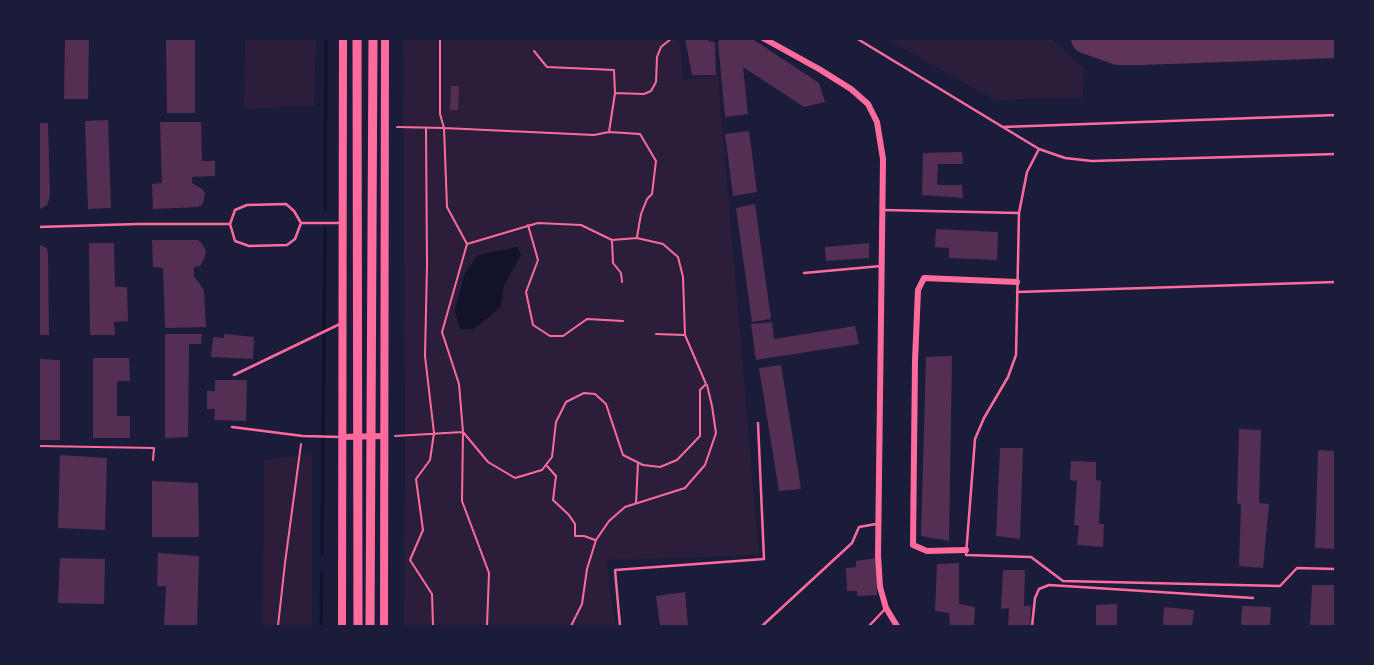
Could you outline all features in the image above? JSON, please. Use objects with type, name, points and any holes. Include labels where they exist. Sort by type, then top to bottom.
[{"type":"main road","points":[[357,38],[358,626]]},
{"type":"main road","points":[[370,626],[373,38]]},
{"type":"street","points":[[342,626],[343,38]]},
{"type":"street","points":[[384,626],[385,38]]},
{"type":"street","points":[[762,38],[851,89],[868,104],[877,122],[881,139],[883,210],[877,523],[880,587],[886,608],[897,626]]},
{"type":"street","points":[[966,550],[926,551],[913,545],[918,290],[924,278],[1017,282]]},
{"type":"street","points":[[342,437],[384,436]]},
{"type":"lane","points":[[856,38],[1039,149],[1066,158],[1092,161],[1335,154]]},
{"type":"lane","points":[[1003,127],[1335,116]]},
{"type":"lane","points":[[1039,149],[1027,172],[1019,213],[1016,355],[1008,377],[975,439],[966,555],[1031,557],[1063,581],[1280,586],[1297,568],[1335,569]]},
{"type":"lane","points":[[286,204],[301,223],[295,239],[287,245],[248,246],[235,241],[230,224],[235,210],[247,205],[286,204]]},
{"type":"lane","points":[[883,210],[1019,213]]},
{"type":"lane","points":[[301,223],[342,223]]},
{"type":"lane","points":[[38,227],[230,224]]},
{"type":"lane","points":[[804,273],[881,266]]},
{"type":"lane","points":[[1017,292],[1335,282]]},
{"type":"lane","points":[[234,374],[342,323]]},
{"type":"lane","points":[[620,626],[615,570],[764,559],[758,423]]},
{"type":"lane","points":[[232,426],[303,436],[342,437]]},
{"type":"lane","points":[[762,626],[852,544],[859,527],[877,523]]},
{"type":"lane","points":[[1032,626],[1035,598],[1039,589],[1049,585],[1253,598]]},
{"type":"lane","points":[[869,626],[886,608]]},
{"type":"path","points":[[440,38],[440,114],[444,128],[447,207],[467,244],[442,332],[459,384],[463,432],[462,501],[489,573],[487,626]]},
{"type":"path","points":[[615,93],[644,94],[651,91],[656,82],[657,57],[661,47],[672,38]]},
{"type":"path","points":[[534,51],[547,67],[614,70],[615,93],[609,132]]},
{"type":"path","points":[[385,127],[594,135],[609,132],[640,134],[656,161],[652,194],[641,214],[637,238]]},
{"type":"path","points":[[426,128],[425,356],[434,433],[430,460],[416,479],[423,530],[410,560],[432,594],[433,626]]},
{"type":"path","points":[[467,244],[538,223],[580,225],[612,240],[637,238],[663,244],[678,257],[683,277],[685,335],[706,384],[716,432],[705,465],[685,488],[625,507],[609,521],[596,540],[587,569],[582,604],[571,626]]},
{"type":"path","points":[[528,225],[538,260],[526,292],[533,325],[550,335],[563,336],[587,318],[623,321]]},
{"type":"path","points":[[612,240],[613,263],[621,273],[622,282]]},
{"type":"path","points":[[656,334],[685,335]]},
{"type":"path","points":[[463,432],[488,462],[515,478],[542,470],[552,457],[556,422],[566,402],[584,393],[595,394],[606,404],[624,455],[643,465],[660,467],[677,460],[700,436],[700,390],[706,384]]},
{"type":"path","points":[[384,436],[463,432]]},
{"type":"path","points":[[278,626],[303,436]]},
{"type":"path","points":[[38,446],[153,448],[153,460]]},
{"type":"path","points":[[636,504],[638,463]]},
{"type":"path","points":[[546,465],[556,477],[553,500],[575,524],[575,536],[596,540]]},
{"type":"shaded area","points":[[245,39],[316,39],[314,106],[244,109]]},
{"type":"shaded area","points":[[403,39],[679,39],[683,80],[718,76],[759,555],[607,560],[615,626],[404,626]]},
{"type":"shaded area","points":[[886,39],[1052,39],[1084,68],[1083,98],[995,100]]},
{"type":"shaded area","points":[[517,247],[521,255],[504,285],[501,306],[473,329],[460,329],[455,311],[464,275],[478,255]]},
{"type":"shaded area","points":[[312,454],[312,626],[263,626],[264,460]]},
{"type":"building","points":[[65,38],[89,38],[88,99],[64,99]]},
{"type":"building","points":[[166,38],[195,38],[195,113],[167,113]]},
{"type":"building","points":[[685,38],[708,38],[708,41],[715,42],[716,75],[692,75]]},
{"type":"building","points":[[720,38],[751,38],[819,83],[825,102],[804,107],[743,67],[748,114],[725,117],[718,42]]},
{"type":"building","points":[[451,86],[459,86],[458,110],[450,110]]},
{"type":"building","points":[[108,120],[111,208],[88,209],[85,121]]},
{"type":"building","points":[[160,122],[201,122],[202,161],[215,161],[215,176],[192,177],[192,183],[205,193],[203,204],[198,207],[153,209],[152,184],[162,183]]},
{"type":"building","points":[[38,123],[48,123],[50,196],[47,205],[38,210]]},
{"type":"building","points":[[749,131],[757,192],[733,196],[725,134]]},
{"type":"building","points":[[962,152],[963,164],[938,164],[937,185],[962,185],[963,198],[922,195],[923,153]]},
{"type":"building","points":[[755,204],[771,319],[752,322],[736,208]]},
{"type":"building","points":[[936,229],[998,232],[997,260],[949,258],[949,248],[935,247]]},
{"type":"building","points":[[152,240],[198,240],[202,244],[206,251],[204,259],[200,266],[194,267],[194,276],[204,290],[206,327],[165,328],[163,268],[153,267]]},
{"type":"building","points":[[89,243],[114,243],[115,287],[127,287],[128,321],[114,322],[115,335],[90,335]]},
{"type":"building","points":[[869,243],[869,258],[826,261],[825,247]]},
{"type":"building","points":[[38,244],[47,248],[48,254],[49,335],[38,335]]},
{"type":"building","points":[[772,322],[774,339],[855,326],[859,344],[756,360],[751,324]]},
{"type":"building","points":[[165,334],[202,334],[201,344],[189,344],[188,437],[165,438]]},
{"type":"building","points":[[224,334],[254,337],[253,359],[211,357],[213,337],[224,338]]},
{"type":"building","points":[[952,356],[949,541],[921,536],[926,357]]},
{"type":"building","points":[[93,358],[129,358],[130,381],[117,381],[117,416],[130,416],[130,438],[93,438]]},
{"type":"building","points":[[38,359],[60,360],[60,440],[38,440]]},
{"type":"building","points":[[781,365],[801,489],[779,491],[759,368]]},
{"type":"building","points":[[215,380],[247,380],[246,421],[214,420],[215,409],[207,409],[207,391],[215,391]]},
{"type":"building","points":[[1239,429],[1261,430],[1259,503],[1269,504],[1263,568],[1239,566]]},
{"type":"building","points":[[1000,448],[1023,448],[1020,539],[996,536]]},
{"type":"building","points":[[1318,450],[1336,451],[1336,549],[1315,548]]},
{"type":"building","points":[[60,455],[107,458],[105,530],[58,528]]},
{"type":"building","points":[[1071,461],[1096,462],[1096,480],[1101,481],[1099,524],[1104,524],[1103,547],[1077,545],[1079,525],[1074,525],[1077,481],[1070,480]]},
{"type":"building","points":[[152,481],[198,483],[199,537],[152,537]]},
{"type":"building","points":[[158,553],[199,556],[197,626],[164,626],[166,586],[157,586]]},
{"type":"building","points":[[60,558],[105,559],[104,604],[58,603]]},
{"type":"building","points":[[876,558],[877,595],[857,596],[857,591],[847,591],[846,568],[856,567],[856,561]]},
{"type":"building","points":[[959,563],[959,604],[975,607],[974,626],[950,626],[949,613],[935,611],[937,564]]},
{"type":"building","points":[[1003,570],[1025,570],[1024,606],[1031,606],[1030,626],[1008,626],[1009,608],[1001,609]]},
{"type":"building","points":[[1312,585],[1336,585],[1336,626],[1310,626]]},
{"type":"building","points":[[685,592],[688,626],[660,626],[656,596]]},
{"type":"building","points":[[1117,604],[1117,626],[1096,626],[1096,605]]},
{"type":"building","points":[[1242,606],[1271,607],[1270,626],[1241,626]]},
{"type":"building","points":[[1164,607],[1194,610],[1192,626],[1163,626]]},
{"type":"waterway","points":[[325,209],[326,38]]},
{"type":"waterway","points":[[322,554],[325,228]]},
{"type":"waterway","points":[[321,626],[322,573]]},
{"type":"taxiway","points":[[1087,38],[1118,49],[1336,42]]}]
